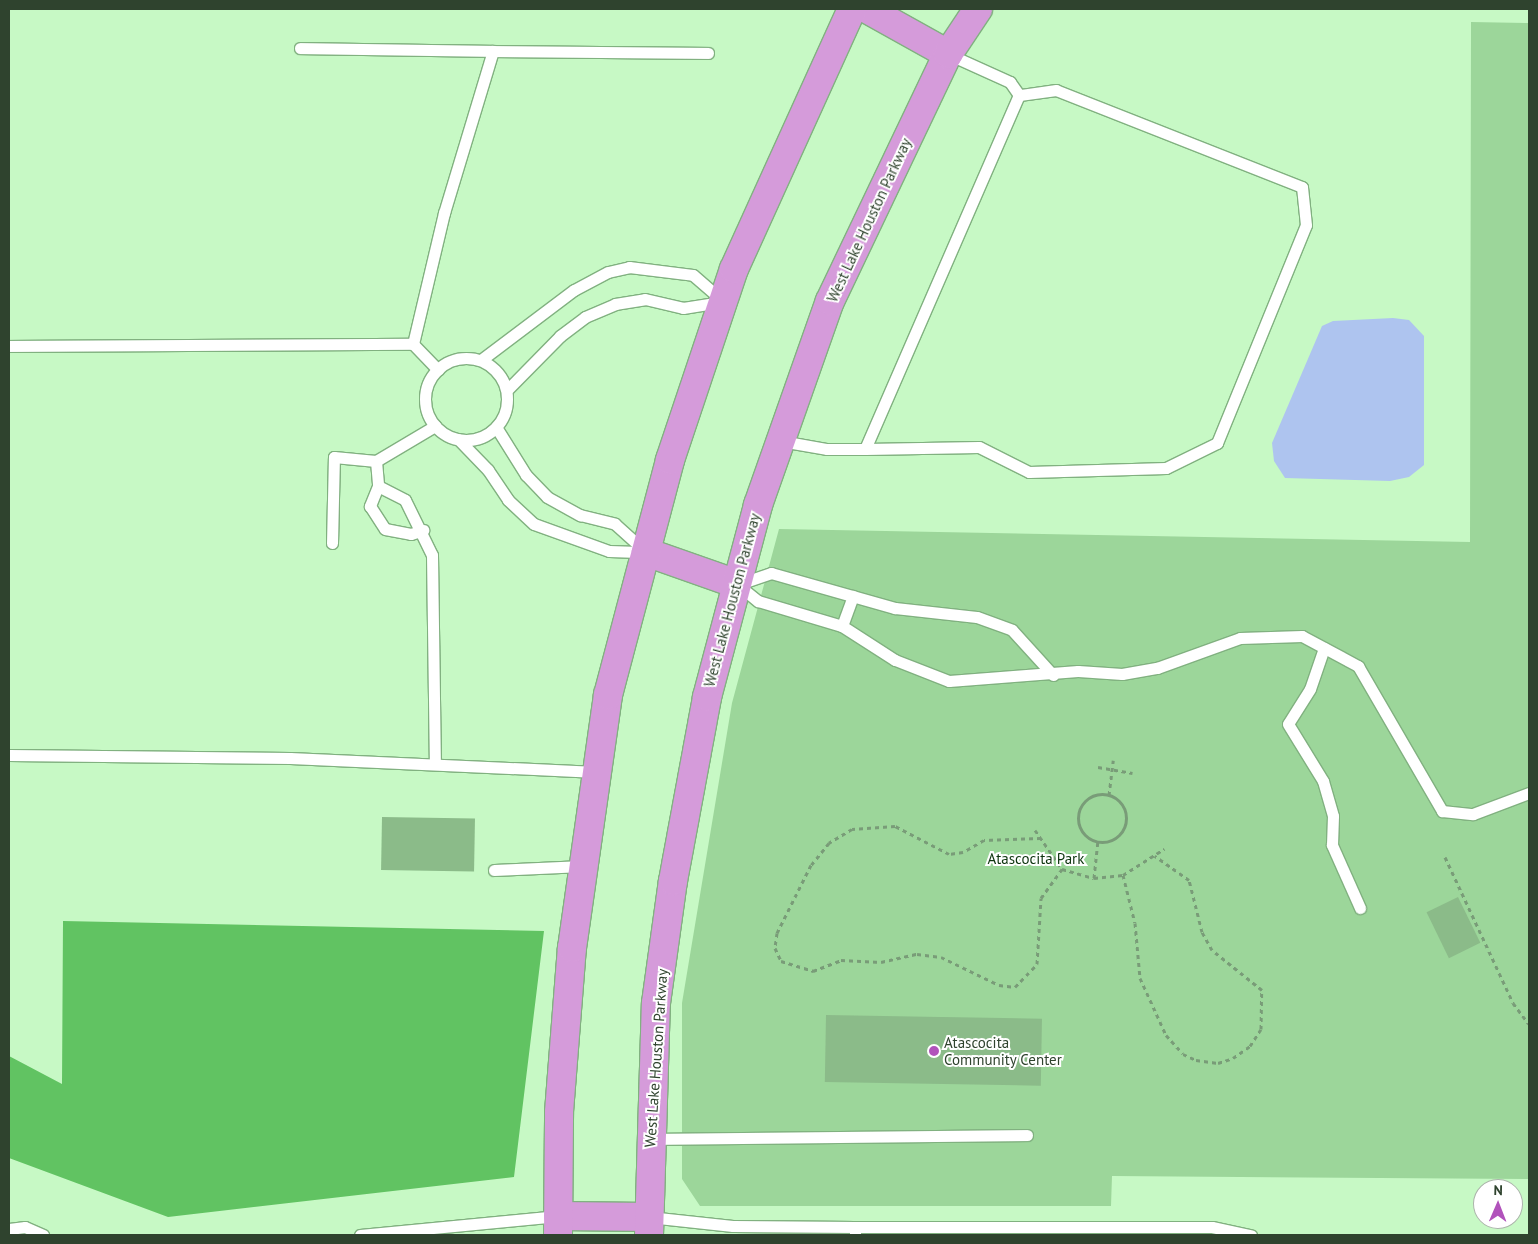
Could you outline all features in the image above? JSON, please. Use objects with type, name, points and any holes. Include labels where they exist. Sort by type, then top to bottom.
[{"type":"main road","points":[[649,1226],[558,1226],[561,1089],[583,866],[608,696],[670,460],[724,301],[788,143],[852,9]]},
{"type":"main road","points":[[867,9],[948,54]]},
{"type":"main road","name":"West Lake Houston Parkway","points":[[649,1226],[650,1138],[656,1004],[673,881],[707,697],[737,584],[779,441],[830,300],[948,54],[978,9]]},
{"type":"main road","points":[[646,552],[737,584]]},
{"type":"lane","points":[[300,48],[708,52]]},
{"type":"lane","points":[[413,344],[444,213],[493,50]]},
{"type":"lane","points":[[948,54],[1010,82],[1019,95]]},
{"type":"lane","points":[[779,441],[827,449],[980,446],[1029,472],[1166,468],[1216,443],[1306,225],[1302,187],[1056,90],[1019,95]]},
{"type":"lane","points":[[864,449],[1019,95]]},
{"type":"lane","points":[[481,360],[574,290],[608,272],[629,267],[693,275],[724,301]]},
{"type":"lane","points":[[507,390],[560,336],[585,317],[615,304],[645,299],[683,308],[724,301]]},
{"type":"lane","points":[[9,346],[413,344],[438,370]]},
{"type":"lane","points":[[458,439],[485,436],[496,427],[507,403],[507,390],[497,372],[481,360],[454,359],[438,370],[425,400],[435,426],[458,439],[488,470],[508,500],[534,524],[609,551],[646,552]]},
{"type":"lane","points":[[332,543],[334,457],[376,461],[435,426]]},
{"type":"lane","points":[[496,427],[526,475],[547,497],[580,515],[615,524],[646,552]]},
{"type":"lane","points":[[376,461],[378,486],[370,506],[385,529],[411,534],[424,530]]},
{"type":"lane","points":[[378,486],[405,500],[424,530],[433,578],[435,763]]},
{"type":"lane","points":[[737,584],[771,573],[894,608],[977,617],[1012,630],[1053,675]]},
{"type":"lane","points":[[737,584],[758,601],[842,626],[895,660],[948,681],[1053,675],[1078,670],[1122,674],[1156,668],[1240,638],[1272,635],[1302,636],[1363,673],[1442,811],[1473,814],[1529,793]]},
{"type":"lane","points":[[842,626],[853,596]]},
{"type":"lane","points":[[1324,648],[1310,689],[1288,724],[1323,781],[1332,816],[1332,845],[1360,908]]},
{"type":"lane","points":[[9,755],[435,763],[598,772]]},
{"type":"lane","points":[[494,870],[583,866]]},
{"type":"lane","points":[[650,1138],[1027,1135]]},
{"type":"lane","points":[[9,1228],[25,1226],[43,1235]]},
{"type":"lane","points":[[360,1235],[558,1226]]},
{"type":"lane","points":[[649,1226],[733,1230],[855,1231],[1212,1227],[1250,1235]]},
{"type":"path","points":[[1109,795],[1114,760]]},
{"type":"path","points":[[1098,767],[1112,772],[1132,773]]},
{"type":"path","points":[[1109,795],[1126,810],[1126,826],[1115,840],[1098,842],[1084,835],[1078,814],[1092,796],[1109,795]]},
{"type":"path","points":[[1041,838],[984,840],[963,852],[950,854],[896,826],[852,830],[829,843],[811,865],[778,933],[775,948],[781,961],[813,971],[841,960],[881,962],[917,954],[941,957],[999,985],[1015,988],[1037,964],[1041,898],[1062,868]]},
{"type":"path","points":[[1035,830],[1062,868],[1094,878],[1123,876],[1155,856],[1164,848]]},
{"type":"path","points":[[1094,878],[1098,842]]},
{"type":"path","points":[[1123,876],[1135,923],[1140,978],[1166,1035],[1183,1054],[1196,1060],[1218,1063],[1233,1058],[1250,1046],[1261,1029],[1262,990],[1212,950],[1202,932],[1189,880],[1155,856]]},
{"type":"path","points":[[1445,857],[1513,1002],[1529,1024]]},
{"type":"green space","name":"Atascocita Park","points":[[1471,22],[1529,23],[1529,1179],[1112,1176],[1111,1206],[700,1206],[682,1179],[682,1003],[732,703],[779,529],[1470,542]]},
{"type":"green space","points":[[63,921],[544,931],[514,1177],[168,1217],[9,1158],[9,1056],[62,1084]]},
{"type":"water","points":[[1393,318],[1409,320],[1424,336],[1424,465],[1409,477],[1390,481],[1285,478],[1274,461],[1272,443],[1322,326],[1333,321]]},
{"type":"building","points":[[382,817],[475,819],[474,872],[381,870]]},
{"type":"building","points":[[1458,897],[1480,943],[1449,958],[1427,912]]},
{"type":"building","name":"Atascocita Community Center","points":[[826,1015],[1042,1019],[1041,1086],[825,1082]]},
{"type":"place","name":"Atascocita Community Center","points":[[934,1051]]}]
